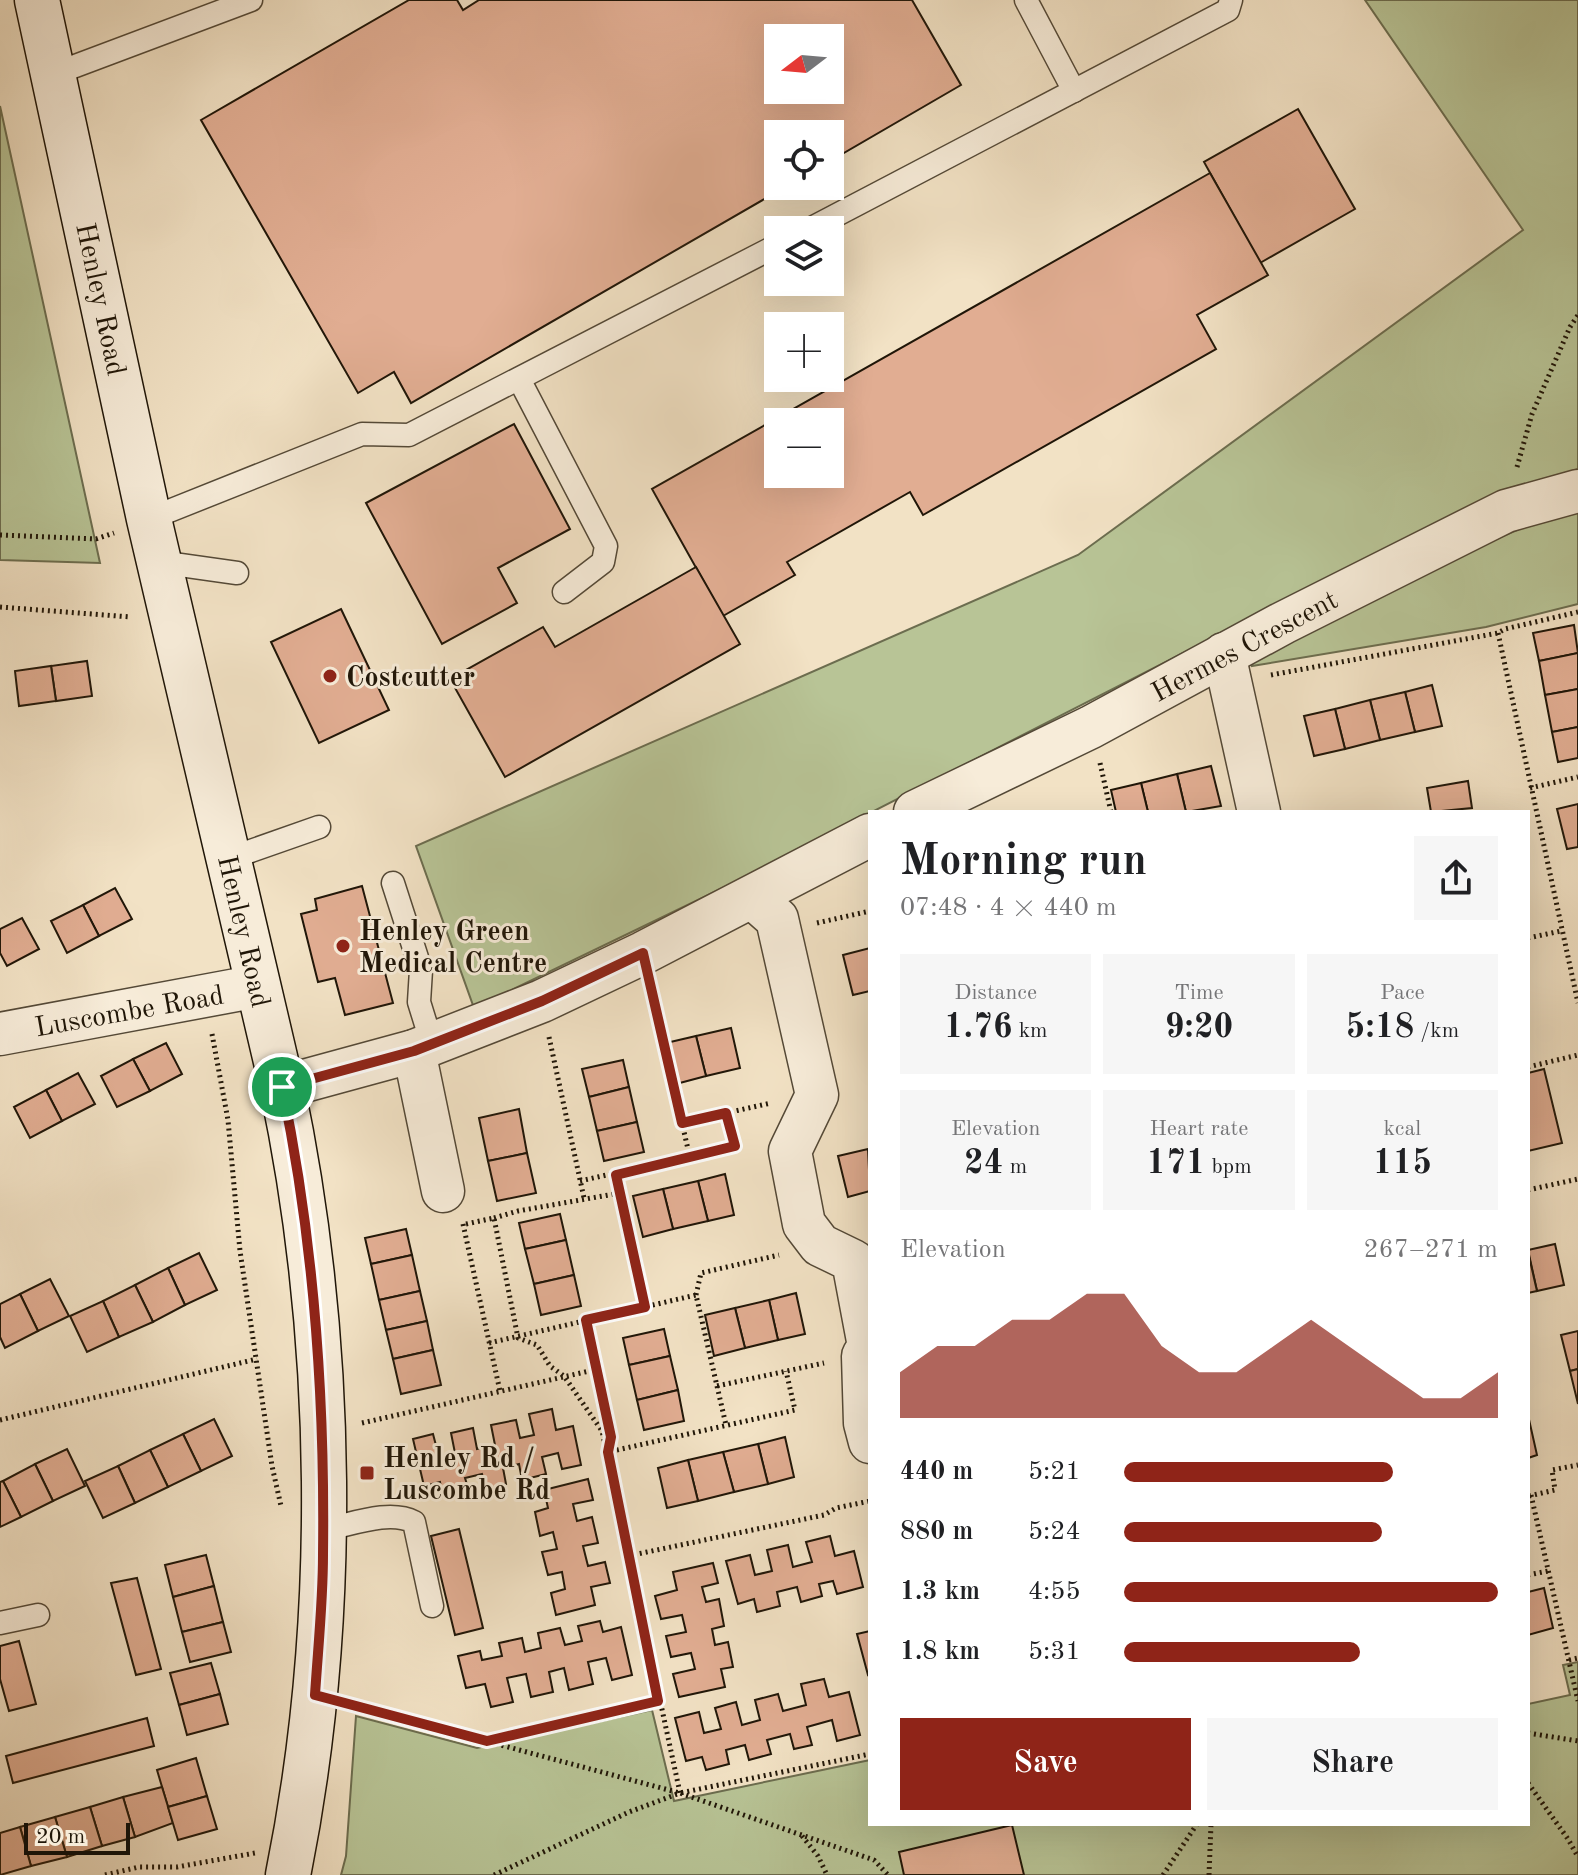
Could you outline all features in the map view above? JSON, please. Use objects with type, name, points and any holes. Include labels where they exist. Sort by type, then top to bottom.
[{"type":"main road","name":"Henley Road","points":[[37,0],[149,519],[282,1087],[305,1222],[316,1331],[323,1530],[315,1695],[290,1867]]},
{"type":"street","name":"Hermes Crescent","points":[[919,810],[1091,727],[1227,668],[1506,511],[1578,491]]},
{"type":"street","points":[[1227,668],[1259,810]]},
{"type":"street","points":[[282,1087],[423,1047],[542,1001],[643,953],[868,836]]},
{"type":"street","points":[[752,897],[777,919],[817,1095],[790,1151],[804,1224],[820,1245],[853,1261],[868,1341]]},
{"type":"street","name":"Luscombe Road","points":[[0,1034],[258,986]]},
{"type":"street","points":[[423,1047],[453,1208]]},
{"type":"street","points":[[868,1348],[863,1356],[868,1434]]},
{"type":"lane","points":[[54,74],[251,0]]},
{"type":"lane","points":[[1026,0],[1074,91]]},
{"type":"lane","points":[[835,216],[1228,10],[1231,0]]},
{"type":"lane","points":[[149,519],[362,434],[409,435],[764,252]]},
{"type":"lane","points":[[519,379],[606,546],[603,562],[564,592]]},
{"type":"lane","points":[[159,562],[237,573]]},
{"type":"lane","points":[[228,859],[319,827]]},
{"type":"lane","points":[[393,883],[421,970],[419,1002],[423,1047]]},
{"type":"lane","points":[[323,1530],[390,1517],[404,1516],[414,1522],[432,1606]]},
{"type":"lane","points":[[0,1623],[38,1615]]},
{"type":"path","points":[[1506,511],[1532,414],[1578,315]]},
{"type":"path","points":[[0,535],[96,539],[149,519]]},
{"type":"path","points":[[0,607],[174,622]]},
{"type":"path","points":[[1227,668],[1498,633],[1578,612]]},
{"type":"path","points":[[1498,633],[1578,1003]]},
{"type":"path","points":[[1091,727],[1111,810]]},
{"type":"path","points":[[1530,788],[1578,777]]},
{"type":"path","points":[[1530,938],[1561,931]]},
{"type":"path","points":[[643,953],[690,1158]]},
{"type":"path","points":[[210,996],[211,1026],[228,1120],[240,1251],[272,1466],[282,1511]]},
{"type":"path","points":[[542,1001],[584,1198]]},
{"type":"path","points":[[1530,1067],[1578,1055]]},
{"type":"path","points":[[682,1123],[817,1095]]},
{"type":"path","points":[[580,1181],[735,1146],[726,1113]]},
{"type":"path","points":[[616,1175],[645,1307]]},
{"type":"path","points":[[1530,1190],[1578,1179]]},
{"type":"path","points":[[500,1391],[453,1208],[494,1218],[620,1193]]},
{"type":"path","points":[[494,1218],[518,1338]]},
{"type":"path","points":[[726,1425],[696,1295],[701,1273],[820,1245]]},
{"type":"path","points":[[489,1343],[696,1295]]},
{"type":"path","points":[[586,1320],[611,1437],[608,1452]]},
{"type":"path","points":[[518,1338],[537,1345],[550,1366],[564,1376],[602,1431],[680,1793]]},
{"type":"path","points":[[717,1386],[863,1356]]},
{"type":"path","points":[[0,1420],[257,1359]]},
{"type":"path","points":[[321,1423],[363,1423],[598,1369]]},
{"type":"path","points":[[608,1452],[795,1410],[786,1371]]},
{"type":"path","points":[[1578,1465],[1552,1470],[1555,1490],[1530,1496],[1578,1701]]},
{"type":"path","points":[[628,1556],[824,1515],[836,1508],[868,1501]]},
{"type":"path","points":[[1530,1575],[1548,1571]]},
{"type":"path","points":[[1569,1660],[1578,1658]]},
{"type":"path","points":[[315,1695],[680,1793],[874,1860],[888,1875]]},
{"type":"path","points":[[487,1741],[658,1701]]},
{"type":"path","points":[[1530,1733],[1578,1741]]},
{"type":"path","points":[[494,1875],[629,1812],[680,1793],[868,1754]]},
{"type":"path","points":[[1530,1786],[1578,1857]]},
{"type":"path","points":[[1163,1875],[1196,1826]]},
{"type":"path","points":[[1209,1875],[1211,1826]]},
{"type":"path","points":[[802,1836],[818,1856],[827,1875]]},
{"type":"path","points":[[105,1875],[139,1867],[177,1867],[252,1853],[290,1867]]},
{"type":"green space","points":[[1365,0],[1578,0],[1578,469],[1469,507],[876,810],[868,810],[868,814],[729,885],[474,1008],[416,846],[1078,555],[1523,230]]},
{"type":"green space","points":[[0,106],[100,563],[0,560]]},
{"type":"green space","points":[[1578,510],[1578,604],[1486,627],[1252,666],[1253,660],[1462,554],[1561,511]]},
{"type":"green space","points":[[1578,1662],[1578,1875],[341,1875],[346,1856],[356,1716],[477,1748],[652,1710],[674,1801],[868,1760],[868,1826],[1530,1826],[1530,1704],[1570,1695],[1563,1665]]},
{"type":"building","points":[[409,0],[457,0],[463,10],[479,0],[912,0],[961,85],[844,153],[844,120],[764,120],[764,199],[411,403],[394,372],[358,393],[201,120]]},
{"type":"building","points":[[1298,109],[1355,209],[1260,263],[1204,162]]},
{"type":"building","points":[[1210,173],[1268,275],[1197,315],[1216,349],[923,515],[910,492],[787,562],[795,575],[723,616],[652,489],[764,426],[764,488],[844,488],[844,408],[795,408],[823,392],[844,392],[844,380]]},
{"type":"building","points":[[514,424],[570,529],[498,568],[517,603],[442,644],[366,503]]},
{"type":"building","points":[[696,567],[740,644],[505,777],[450,679],[543,627],[555,647]]},
{"type":"building","name":"Costcutter","points":[[341,609],[389,710],[319,743],[271,642]]},
{"type":"building","points":[[1574,625],[1578,653],[1539,661],[1533,633]]},
{"type":"building","points":[[1578,653],[1578,689],[1545,695],[1539,661]]},
{"type":"building","points":[[87,661],[92,696],[56,701],[51,666]]},
{"type":"building","points":[[51,666],[56,701],[19,706],[15,671]]},
{"type":"building","points":[[1432,685],[1442,726],[1415,732],[1405,692]]},
{"type":"building","points":[[1578,689],[1578,727],[1552,732],[1545,695]]},
{"type":"building","points":[[1405,692],[1415,732],[1380,740],[1370,700]]},
{"type":"building","points":[[1370,700],[1380,740],[1345,749],[1335,709]]},
{"type":"building","points":[[1335,709],[1345,749],[1314,756],[1304,716]]},
{"type":"building","points":[[1578,727],[1578,758],[1558,762],[1552,732]]},
{"type":"building","points":[[1211,766],[1221,806],[1186,810],[1177,774]]},
{"type":"building","points":[[1177,774],[1186,810],[1148,810],[1141,783]]},
{"type":"building","points":[[1468,781],[1472,808],[1431,810],[1427,788]]},
{"type":"building","points":[[1141,783],[1148,810],[1116,810],[1111,790]]},
{"type":"building","points":[[1578,804],[1578,847],[1567,849],[1557,809]]},
{"type":"building","name":"Henley Green Medical Centre","points":[[362,886],[393,1003],[345,1015],[335,978],[318,982],[301,914],[317,910],[315,899]]},
{"type":"building","points":[[115,888],[132,919],[99,936],[83,905]]},
{"type":"building","points":[[83,905],[99,936],[67,953],[51,921]]},
{"type":"building","points":[[22,918],[39,949],[7,966],[0,953],[0,929]]},
{"type":"building","points":[[868,949],[868,991],[853,995],[843,955]]},
{"type":"building","points":[[731,1028],[740,1068],[706,1076],[696,1036]]},
{"type":"building","points":[[696,1036],[706,1076],[676,1084],[666,1043]]},
{"type":"building","points":[[166,1043],[182,1074],[150,1091],[133,1059]]},
{"type":"building","points":[[133,1059],[150,1091],[117,1107],[101,1076]]},
{"type":"building","points":[[623,1060],[629,1087],[589,1097],[582,1069]]},
{"type":"building","points":[[1544,1069],[1562,1143],[1530,1151],[1530,1072]]},
{"type":"building","points":[[78,1073],[95,1104],[62,1121],[46,1090]]},
{"type":"building","points":[[629,1087],[637,1122],[597,1131],[589,1097]]},
{"type":"building","points":[[46,1090],[62,1121],[30,1138],[14,1107]]},
{"type":"building","points":[[519,1109],[527,1153],[488,1161],[479,1118]]},
{"type":"building","points":[[637,1122],[644,1152],[604,1161],[597,1131]]},
{"type":"building","points":[[868,1149],[868,1192],[848,1197],[838,1156]]},
{"type":"building","points":[[527,1153],[536,1193],[497,1201],[488,1161]]},
{"type":"building","points":[[725,1174],[734,1215],[708,1221],[698,1181]]},
{"type":"building","points":[[698,1181],[708,1221],[673,1229],[663,1189]]},
{"type":"building","points":[[663,1189],[673,1229],[643,1237],[633,1196]]},
{"type":"building","points":[[560,1214],[566,1240],[525,1249],[519,1223]]},
{"type":"building","points":[[406,1229],[412,1255],[371,1264],[365,1238]]},
{"type":"building","points":[[566,1240],[574,1275],[534,1284],[525,1249]]},
{"type":"building","points":[[1555,1244],[1564,1285],[1537,1291],[1530,1250]]},
{"type":"building","points":[[199,1253],[217,1290],[185,1305],[168,1268]]},
{"type":"building","points":[[412,1255],[420,1291],[379,1300],[371,1264]]},
{"type":"building","points":[[1530,1261],[1537,1291],[1530,1293]]},
{"type":"building","points":[[168,1268],[185,1305],[153,1322],[135,1285]]},
{"type":"building","points":[[574,1275],[581,1306],[541,1315],[534,1284]]},
{"type":"building","points":[[50,1279],[69,1316],[38,1331],[20,1294]]},
{"type":"building","points":[[135,1285],[153,1322],[119,1337],[103,1301]]},
{"type":"building","points":[[420,1291],[427,1321],[386,1330],[379,1300]]},
{"type":"building","points":[[796,1293],[805,1334],[778,1340],[769,1300]]},
{"type":"building","points":[[20,1294],[38,1331],[5,1348],[0,1337],[0,1304]]},
{"type":"building","points":[[769,1300],[778,1340],[745,1348],[735,1308]]},
{"type":"building","points":[[103,1301],[119,1337],[87,1352],[70,1316]]},
{"type":"building","points":[[735,1308],[745,1348],[714,1356],[705,1315]]},
{"type":"building","points":[[427,1321],[433,1350],[393,1359],[386,1330]]},
{"type":"building","points":[[664,1329],[670,1356],[629,1365],[623,1338]]},
{"type":"building","points":[[1578,1331],[1578,1369],[1570,1371],[1561,1335]]},
{"type":"building","points":[[433,1350],[441,1385],[401,1394],[393,1359]]},
{"type":"building","points":[[670,1356],[678,1390],[637,1400],[629,1365]]},
{"type":"building","points":[[1578,1369],[1578,1404],[1570,1371]]},
{"type":"building","points":[[678,1390],[684,1421],[644,1430],[637,1400]]},
{"type":"building","points":[[552,1409],[556,1430],[573,1426],[581,1465],[562,1469],[558,1453],[542,1457],[546,1474],[522,1480],[519,1464],[503,1468],[506,1484],[486,1489],[482,1474],[465,1478],[469,1491],[443,1497],[440,1482],[424,1486],[413,1439],[433,1434],[439,1457],[455,1453],[451,1433],[473,1428],[477,1449],[495,1445],[491,1425],[516,1420],[520,1438],[534,1435],[529,1414]]},
{"type":"building","points":[[214,1419],[232,1456],[201,1471],[183,1434]]},
{"type":"building","points":[[1530,1424],[1537,1455],[1530,1457]]},
{"type":"building","points":[[183,1434],[201,1471],[168,1487],[150,1450]]},
{"type":"building","points":[[785,1437],[794,1477],[768,1484],[758,1444]]},
{"type":"building","points":[[758,1444],[768,1484],[734,1492],[723,1452]]},
{"type":"building","points":[[67,1449],[85,1486],[53,1501],[35,1464]]},
{"type":"building","points":[[150,1450],[168,1487],[135,1503],[118,1466]]},
{"type":"building","points":[[723,1452],[734,1492],[698,1501],[688,1460]]},
{"type":"building","points":[[688,1460],[698,1501],[667,1508],[658,1468]]},
{"type":"building","points":[[35,1464],[53,1501],[21,1517],[3,1481]]},
{"type":"building","points":[[118,1466],[135,1503],[103,1518],[85,1481]]},
{"type":"building","points":[[588,1479],[593,1500],[573,1504],[577,1521],[592,1517],[598,1543],[583,1546],[588,1566],[605,1562],[610,1583],[591,1587],[595,1605],[556,1615],[551,1593],[565,1589],[562,1572],[548,1575],[542,1552],[557,1549],[553,1532],[540,1536],[535,1512],[548,1508],[544,1490]]},
{"type":"building","points":[[3,1481],[21,1517],[0,1527],[0,1482]]},
{"type":"building","points":[[459,1529],[483,1628],[455,1635],[431,1536]]},
{"type":"building","points":[[830,1536],[835,1556],[854,1551],[863,1587],[837,1594],[833,1581],[819,1584],[822,1596],[801,1602],[797,1587],[777,1592],[780,1606],[757,1612],[754,1599],[738,1604],[726,1561],[750,1555],[755,1575],[772,1571],[767,1550],[788,1545],[793,1567],[812,1562],[806,1542]]},
{"type":"building","points":[[206,1555],[214,1586],[173,1597],[165,1565]]},
{"type":"building","points":[[713,1563],[718,1583],[702,1587],[706,1602],[719,1599],[724,1626],[712,1629],[715,1645],[728,1642],[733,1667],[721,1669],[725,1687],[679,1697],[673,1674],[695,1669],[691,1653],[671,1657],[666,1636],[686,1632],[682,1615],[661,1619],[655,1596],[677,1590],[673,1572]]},
{"type":"building","points":[[137,1578],[161,1669],[136,1675],[111,1583]]},
{"type":"building","points":[[214,1586],[223,1622],[182,1632],[173,1597]]},
{"type":"building","points":[[1544,1588],[1553,1628],[1530,1634],[1530,1592]]},
{"type":"building","points":[[600,1621],[603,1632],[621,1627],[632,1675],[612,1680],[606,1658],[588,1662],[593,1684],[569,1690],[564,1668],[549,1672],[553,1692],[531,1697],[526,1674],[507,1678],[513,1702],[491,1707],[485,1684],[466,1688],[458,1656],[480,1651],[482,1660],[502,1656],[499,1643],[522,1638],[525,1652],[541,1648],[538,1633],[560,1628],[565,1645],[582,1641],[578,1626]]},
{"type":"building","points":[[223,1622],[231,1652],[190,1662],[182,1632]]},
{"type":"building","points":[[868,1631],[868,1675],[857,1634]]},
{"type":"building","points":[[19,1641],[36,1704],[9,1711],[0,1679],[0,1646]]},
{"type":"building","points":[[211,1663],[220,1694],[179,1705],[170,1673]]},
{"type":"building","points":[[824,1679],[829,1697],[849,1692],[860,1735],[837,1741],[832,1720],[807,1727],[812,1745],[794,1749],[790,1734],[767,1740],[771,1754],[749,1760],[745,1745],[726,1750],[729,1764],[706,1770],[702,1757],[686,1761],[675,1718],[699,1712],[704,1733],[721,1729],[715,1708],[736,1702],[742,1725],[760,1720],[755,1700],[778,1694],[783,1711],[806,1705],[801,1684]]},
{"type":"building","points":[[220,1694],[228,1724],[187,1735],[179,1705]]},
{"type":"building","points":[[147,1718],[154,1746],[13,1783],[6,1756]]},
{"type":"building","points":[[196,1758],[207,1796],[168,1807],[157,1770]]},
{"type":"building","points":[[162,1787],[173,1823],[135,1837],[123,1797]]},
{"type":"building","points":[[207,1796],[217,1829],[178,1840],[168,1807]]},
{"type":"building","points":[[123,1797],[135,1837],[102,1846],[90,1807]]},
{"type":"building","points":[[90,1807],[102,1846],[67,1857],[55,1817]]},
{"type":"building","points":[[55,1817],[67,1857],[31,1866],[20,1827]]},
{"type":"building","points":[[1012,1826],[1024,1875],[904,1875],[899,1852]]},
{"type":"building","points":[[20,1827],[31,1866],[0,1875],[0,1833]]},
{"type":"place","name":"Costcutter","points":[[330,676]]},
{"type":"place","name":"Henley Green Medical Centre","points":[[343,946]]},
{"type":"place","name":"Henley Rd / Luscombe Rd","points":[[367,1473]]},
{"type":"route","points":[[643,953],[682,1123],[726,1113],[735,1146],[616,1175],[645,1307],[586,1320],[611,1437],[608,1452],[658,1701],[487,1741],[315,1695],[323,1557],[316,1331],[305,1222],[282,1087],[414,1051],[542,1001],[643,953]]}]
